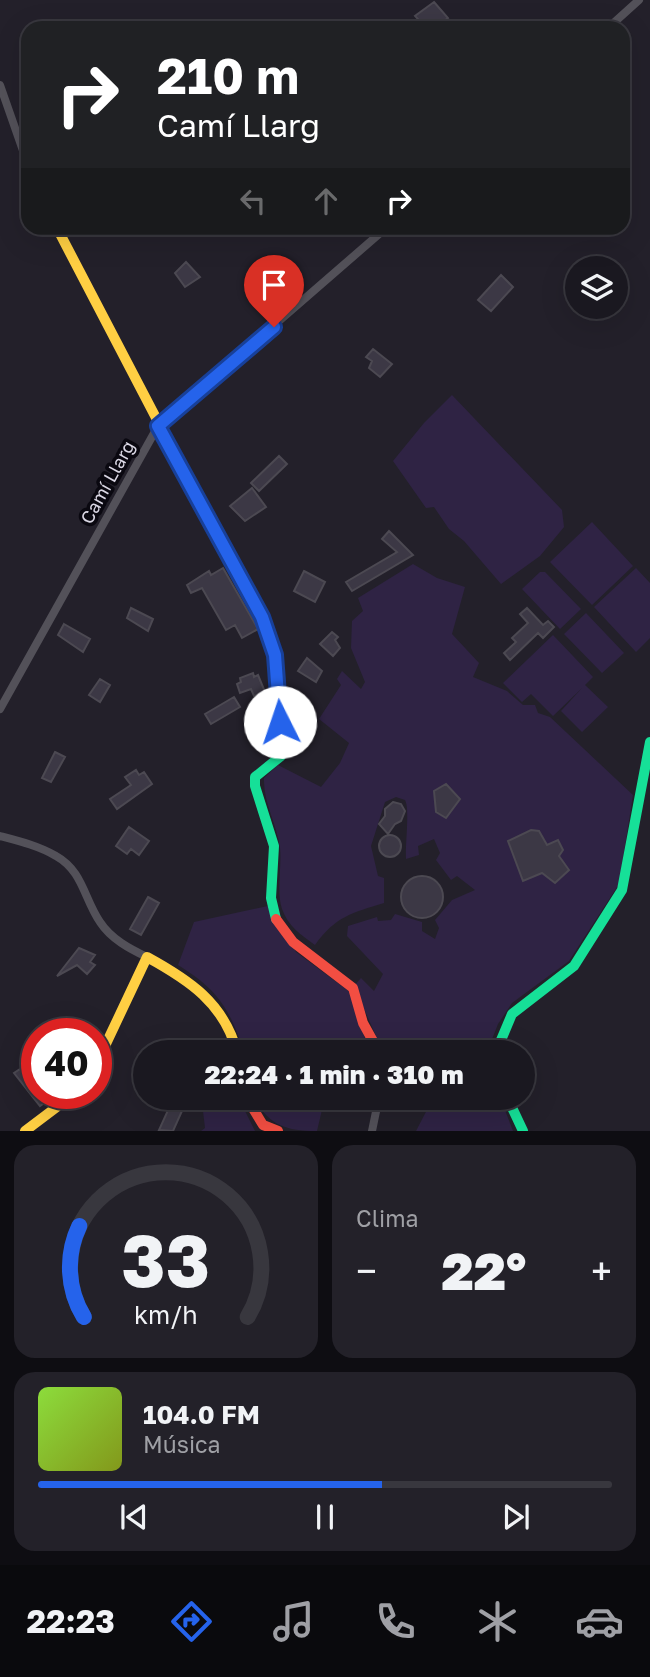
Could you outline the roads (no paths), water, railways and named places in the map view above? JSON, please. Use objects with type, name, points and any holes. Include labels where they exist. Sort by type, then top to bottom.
[{"type":"street","points":[[616,21],[639,0]]},
{"type":"street","points":[[0,85],[21,145]]},
{"type":"street","points":[[61,235],[158,426],[262,617],[275,655],[280,722],[289,743],[281,756],[255,777],[254,786],[255,797],[272,838],[272,907],[292,940],[350,985],[358,998],[362,1020],[373,1040]]},
{"type":"street","name":"Camí Llarg","points":[[0,709],[158,426],[378,235]]},
{"type":"street","points":[[501,1040],[512,1014],[574,966],[622,890],[650,742]]},
{"type":"street","points":[[0,836],[58,856],[74,871],[86,889],[100,923],[123,945],[209,995],[226,1020],[233,1040]]},
{"type":"street","points":[[112,1031],[147,957]]},
{"type":"street","points":[[25,1131],[54,1109]]},
{"type":"street","points":[[253,1110],[262,1128],[278,1131]]},
{"type":"street","points":[[372,1131],[376,1110]]},
{"type":"street","points":[[513,1110],[523,1131]]}]
